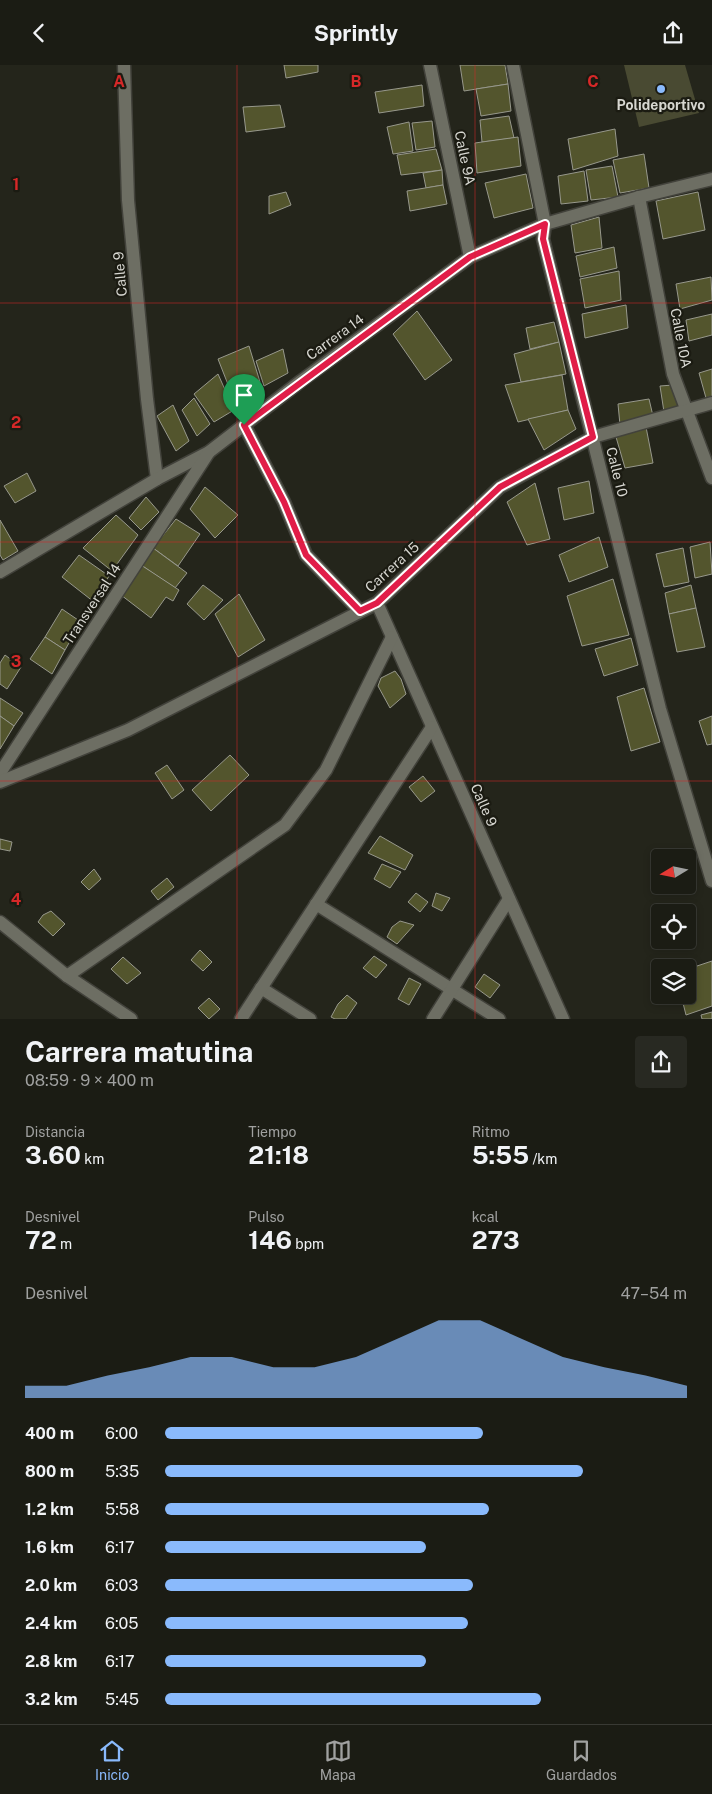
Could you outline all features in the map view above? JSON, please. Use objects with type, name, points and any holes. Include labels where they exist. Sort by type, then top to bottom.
[{"type":"street","name":"Calle 9","points":[[124,65],[128,200],[147,399],[158,479]]},
{"type":"street","name":"Calle 9A","points":[[430,65],[470,257]]},
{"type":"street","name":"Calle 10","points":[[513,65],[545,224],[543,239],[660,709],[712,879]]},
{"type":"street","name":"Carrera 14","points":[[0,572],[158,479],[209,452],[470,257],[545,224],[639,197],[712,179]]},
{"type":"street","name":"Calle 10A","points":[[639,197],[672,374],[712,478]]},
{"type":"street","name":"Carrera 15","points":[[0,782],[128,730],[377,603],[500,487],[593,437],[712,403]]},
{"type":"street","points":[[244,425],[284,502],[306,555],[360,611]]},
{"type":"street","name":"Transversal 14","points":[[0,773],[209,452]]},
{"type":"street","name":"Calle 9","points":[[377,603],[563,1019]]},
{"type":"street","points":[[67,976],[285,825],[326,770],[392,637]]},
{"type":"street","points":[[241,1019],[432,727]]},
{"type":"street","points":[[432,1019],[509,899]]},
{"type":"street","points":[[316,904],[499,1019]]},
{"type":"street","points":[[0,922],[67,976],[131,1019]]},
{"type":"street","points":[[261,988],[310,1019]]},
{"type":"green space","name":"Polideportivo","points":[[624,65],[685,65],[699,113],[639,127]]},
{"type":"building","points":[[284,65],[318,65],[318,72],[286,78]]},
{"type":"building","points":[[460,65],[505,65],[508,84],[464,91]]},
{"type":"building","points":[[508,84],[511,111],[481,116],[476,89]]},
{"type":"building","points":[[422,85],[424,106],[379,113],[375,92]]},
{"type":"building","points":[[280,105],[285,127],[246,132],[243,107]]},
{"type":"building","points":[[509,116],[514,138],[482,142],[480,120]]},
{"type":"building","points":[[432,121],[435,147],[416,150],[412,123]]},
{"type":"building","points":[[409,122],[413,151],[393,154],[387,127]]},
{"type":"building","points":[[615,129],[618,156],[573,170],[568,139]]},
{"type":"building","points":[[518,137],[521,166],[477,173],[475,143]]},
{"type":"building","points":[[436,149],[442,170],[401,175],[397,155]]},
{"type":"building","points":[[644,154],[649,188],[620,193],[613,160]]},
{"type":"building","points":[[612,166],[618,197],[591,200],[586,170]]},
{"type":"building","points":[[442,170],[443,185],[426,188],[423,173]]},
{"type":"building","points":[[584,171],[588,201],[561,204],[558,176]]},
{"type":"building","points":[[526,174],[533,208],[494,218],[485,183]]},
{"type":"building","points":[[443,185],[447,204],[410,211],[407,191]]},
{"type":"building","points":[[286,192],[291,205],[269,214],[269,196]]},
{"type":"building","points":[[698,192],[705,230],[663,239],[656,201]]},
{"type":"building","points":[[599,217],[602,248],[575,253],[571,225]]},
{"type":"building","points":[[614,247],[617,268],[580,277],[576,256]]},
{"type":"building","points":[[619,271],[621,300],[585,308],[580,279]]},
{"type":"building","points":[[711,277],[712,300],[680,309],[676,284]]},
{"type":"building","points":[[626,305],[628,328],[585,338],[582,314]]},
{"type":"building","points":[[417,311],[452,360],[425,380],[393,334]]},
{"type":"building","points":[[712,314],[712,335],[689,341],[686,320]]},
{"type":"building","points":[[554,322],[559,342],[530,349],[526,328]]},
{"type":"building","points":[[559,342],[566,374],[521,382],[514,354]]},
{"type":"building","points":[[249,346],[260,382],[246,386],[250,404],[238,410],[218,359]]},
{"type":"building","points":[[283,349],[288,373],[264,386],[256,361]]},
{"type":"building","points":[[712,369],[712,396],[706,398],[699,373]]},
{"type":"building","points":[[218,374],[234,410],[214,422],[194,394]]},
{"type":"building","points":[[562,375],[568,410],[518,422],[505,385]]},
{"type":"building","points":[[673,385],[681,406],[664,412],[660,386]]},
{"type":"building","points":[[194,398],[210,424],[197,436],[182,410]]},
{"type":"building","points":[[649,399],[653,416],[620,425],[618,404]]},
{"type":"building","points":[[173,405],[189,441],[176,451],[157,416]]},
{"type":"building","points":[[568,410],[576,429],[544,450],[528,419]]},
{"type":"building","points":[[646,427],[653,463],[625,468],[616,437]]},
{"type":"building","points":[[27,473],[36,491],[15,503],[4,486]]},
{"type":"building","points":[[589,481],[594,513],[564,520],[558,488]]},
{"type":"building","points":[[535,483],[550,539],[527,545],[507,502]]},
{"type":"building","points":[[205,487],[238,515],[215,538],[190,509]]},
{"type":"building","points":[[146,497],[159,512],[141,530],[129,518]]},
{"type":"building","points":[[116,515],[138,535],[112,571],[83,548]]},
{"type":"building","points":[[176,519],[200,534],[178,566],[153,548]]},
{"type":"building","points":[[0,520],[18,551],[3,560],[0,555]]},
{"type":"building","points":[[599,537],[608,567],[569,582],[559,555]]},
{"type":"building","points":[[710,542],[712,574],[695,578],[690,547]]},
{"type":"building","points":[[153,548],[187,573],[175,588],[141,565]]},
{"type":"building","points":[[683,548],[689,582],[664,587],[656,554]]},
{"type":"building","points":[[79,555],[109,576],[94,602],[62,577]]},
{"type":"building","points":[[141,565],[179,590],[173,601],[166,597],[151,618],[121,595]]},
{"type":"building","points":[[613,579],[629,635],[582,646],[567,596]]},
{"type":"building","points":[[203,585],[223,600],[204,620],[187,604]]},
{"type":"building","points":[[691,585],[696,608],[669,614],[665,593]]},
{"type":"building","points":[[239,594],[265,640],[238,657],[215,614]]},
{"type":"building","points":[[696,608],[705,647],[677,652],[669,614]]},
{"type":"building","points":[[62,609],[81,622],[65,650],[45,637]]},
{"type":"building","points":[[45,637],[65,650],[52,674],[30,659]]},
{"type":"building","points":[[631,638],[638,665],[604,676],[595,649]]},
{"type":"building","points":[[5,655],[21,667],[7,689],[0,684],[0,663]]},
{"type":"building","points":[[395,671],[401,679],[406,694],[390,708],[378,686],[381,678]]},
{"type":"building","points":[[644,688],[660,742],[631,751],[617,697]]},
{"type":"building","points":[[0,698],[23,713],[14,726],[0,716]]},
{"type":"building","points":[[0,716],[14,726],[0,749]]},
{"type":"building","points":[[712,716],[712,744],[707,745],[699,721]]},
{"type":"building","points":[[230,755],[249,775],[211,811],[192,790]]},
{"type":"building","points":[[167,765],[184,790],[172,799],[155,773]]},
{"type":"building","points":[[423,776],[435,791],[421,802],[409,787]]},
{"type":"building","points":[[380,836],[413,855],[405,870],[368,853]]},
{"type":"building","points":[[0,839],[12,842],[10,851],[0,849]]},
{"type":"building","points":[[382,864],[401,872],[390,888],[374,879]]},
{"type":"building","points":[[94,869],[101,879],[89,890],[81,882]]},
{"type":"building","points":[[167,878],[174,887],[158,900],[151,891]]},
{"type":"building","points":[[416,893],[428,902],[420,912],[408,902]]},
{"type":"building","points":[[436,893],[450,898],[442,911],[432,906]]},
{"type":"building","points":[[51,911],[65,924],[53,936],[38,922],[43,915]]},
{"type":"building","points":[[400,921],[414,925],[397,944],[387,937],[392,927]]},
{"type":"building","points":[[200,950],[212,962],[203,971],[191,960]]},
{"type":"building","points":[[374,956],[387,965],[376,978],[363,968]]},
{"type":"building","points":[[123,957],[141,973],[127,984],[111,969]]},
{"type":"building","points":[[712,961],[712,1006],[686,1015],[683,1004],[696,1004],[696,966]]},
{"type":"building","points":[[484,974],[500,985],[490,998],[475,987]]},
{"type":"building","points":[[409,978],[421,984],[409,1005],[398,999]]},
{"type":"building","points":[[347,995],[357,1003],[346,1019],[331,1017],[338,1004]]},
{"type":"building","points":[[209,998],[220,1009],[209,1019],[198,1008]]},
{"type":"building","points":[[712,1012],[712,1019],[702,1019],[701,1015]]},
{"type":"place","name":"Polideportivo","points":[[661,89]]},
{"type":"route","points":[[545,224],[543,239],[593,437],[500,487],[377,603],[360,611],[306,555],[284,502],[244,425],[470,257],[545,224]]}]
